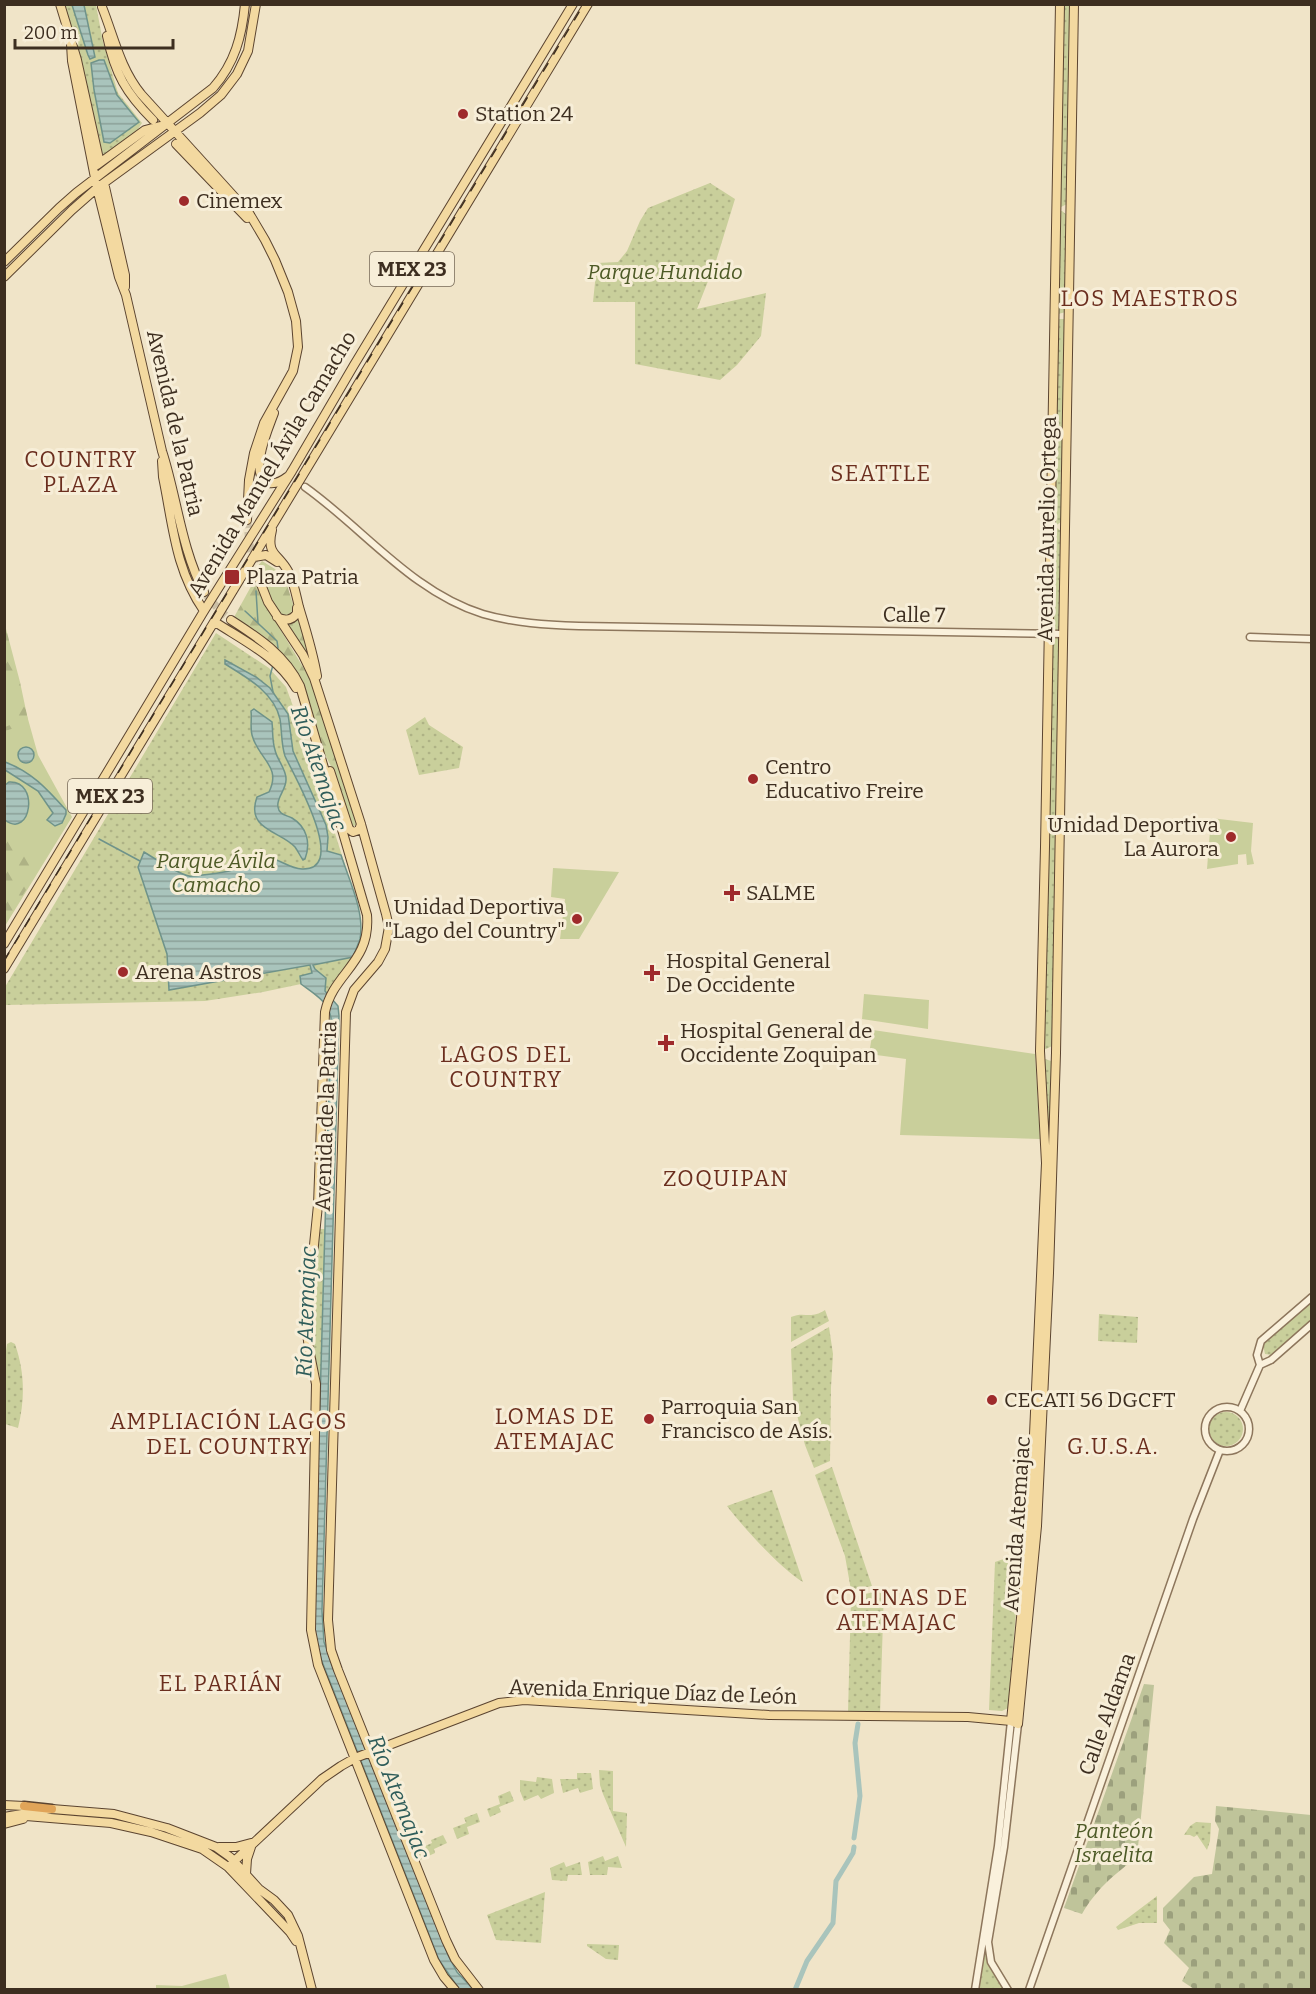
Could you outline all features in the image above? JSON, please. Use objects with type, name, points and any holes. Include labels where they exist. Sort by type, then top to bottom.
[{"type":"highway","points":[[24,1806],[52,1809]]},
{"type":"main road","name":"Avenida de la Patria","points":[[60,4],[81,76],[99,159]]},
{"type":"main road","points":[[4,262],[59,208],[95,178],[207,94],[223,76],[239,43],[245,4]]},
{"type":"main road","points":[[4,277],[72,210],[221,95],[237,74],[248,51],[256,4]]},
{"type":"main road","name":"Avenida Manuel Ávila Camacho","points":[[4,944],[573,4]]},
{"type":"main road","name":"Avenida Manuel Ávila Camacho","points":[[4,969],[588,4]]},
{"type":"main road","name":"Avenida Aurelio Ortega","points":[[1040,1051],[1060,4]]},
{"type":"main road","name":"Avenida Aurelio Ortega","points":[[1056,1053],[1074,4]]},
{"type":"main road","points":[[101,6],[126,72],[141,94],[165,124],[176,130],[240,202],[258,226],[288,292],[298,327],[295,365],[279,400],[264,423],[254,453],[249,480],[247,520]]},
{"type":"main road","points":[[101,6],[117,74],[130,95],[153,120]]},
{"type":"main road","name":"Avenida de la Patria","points":[[71,44],[72,61],[95,178],[101,188],[124,275],[126,295],[162,451],[190,559],[204,592]]},
{"type":"main road","points":[[176,144],[241,211],[265,240]]},
{"type":"main road","points":[[279,400],[260,458],[259,469],[261,477],[271,483],[280,482],[288,476]]},
{"type":"main road","points":[[162,451],[164,477],[182,571],[194,597],[204,611]]},
{"type":"main road","points":[[273,526],[270,547],[291,579],[314,658],[319,692]]},
{"type":"main road","points":[[254,557],[268,556],[281,567],[288,577],[297,612],[290,620],[277,617]]},
{"type":"main road","name":"Avenida de la Patria","points":[[257,574],[264,594],[303,655],[319,692],[387,914],[388,938],[385,949],[378,962],[354,990],[346,1012],[328,1620],[332,1650],[369,1753],[450,1950],[479,1989]]},
{"type":"main road","name":"Avenida de la Patria","points":[[231,620],[262,641],[283,659],[295,676],[306,705],[365,905],[367,938],[358,957],[329,999],[324,1012],[317,1218],[306,1325],[316,1384],[310,1619],[314,1653],[434,1960],[444,1977],[455,1989]]},
{"type":"main road","points":[[215,622],[276,663],[293,682],[306,705]]},
{"type":"main road","points":[[185,643],[174,671],[180,673],[187,667]]},
{"type":"main road","points":[[317,745],[332,776],[349,829],[356,832],[361,824]]},
{"type":"main road","name":"Avenida Atemajac","points":[[1015,1722],[1030,1525],[1042,1286],[1046,1163],[1040,1051]]},
{"type":"main road","name":"Avenida Atemajac","points":[[1015,1722],[1037,1526],[1049,1286],[1056,1053]]},
{"type":"main road","name":"Avenida Enrique Díaz de León","points":[[231,1864],[322,1779],[341,1766],[499,1702],[524,1700],[769,1715],[925,1716],[1015,1722]]},
{"type":"main road","points":[[4,1804],[24,1806]]},
{"type":"main road","points":[[4,1817],[52,1809],[114,1814],[167,1828],[216,1847],[240,1847],[254,1843]]},
{"type":"main road","points":[[16,1816],[111,1823],[151,1832],[202,1849],[231,1864],[246,1874],[264,1894],[278,1903],[293,1925],[312,1989]]},
{"type":"main road","points":[[4,1824],[33,1817]]},
{"type":"main road","points":[[246,1874],[247,1859],[254,1843]]},
{"type":"main road","points":[[216,1847],[293,1935],[304,1957]]},
{"type":"main road","points":[[274,1915],[278,1903]]},
{"type":"street","name":"Calle 7","points":[[305,487],[441,596],[483,614],[530,623],[562,626],[1063,634]]},
{"type":"street","points":[[1250,637],[1311,639]]},
{"type":"street","points":[[1260,1365],[1257,1355],[1261,1341],[1311,1297]]},
{"type":"street","points":[[1240,1411],[1260,1365],[1270,1360],[1311,1324]]},
{"type":"street","points":[[1226,1406],[1240,1411],[1249,1425],[1244,1443],[1233,1450],[1220,1450],[1214,1447],[1207,1438],[1205,1424],[1212,1412],[1226,1406]]},
{"type":"street","name":"Calle Aldama","points":[[1029,1989],[1193,1519],[1220,1450]]},
{"type":"street","name":"Avenida Atemajac","points":[[975,1989],[1015,1722]]},
{"type":"street","name":"Avenida Atemajac","points":[[1008,1989],[991,1962],[988,1942],[1005,1846],[1015,1722]]},
{"type":"green space","points":[[64,5],[96,5],[103,42],[118,93],[142,123],[136,132],[103,155],[90,99]]},
{"type":"green space","points":[[1060,5],[1072,5],[1067,204],[1061,207],[1057,206]]},
{"type":"green space","name":"Parque Hundido","points":[[710,183],[735,199],[716,261],[697,309],[766,293],[761,336],[737,365],[720,380],[635,364],[635,302],[593,302],[597,263],[618,262],[627,251],[648,208]]},
{"type":"green space","points":[[1057,211],[1062,211],[1068,216],[1066,312],[1058,314]]},
{"type":"green space","points":[[1057,319],[1064,319],[1066,322],[1061,522],[1055,526],[1051,523]]},
{"type":"green space","points":[[1057,528],[1061,531],[1060,627],[1058,631],[1051,631],[1051,531]]},
{"type":"green space","points":[[262,561],[275,569],[287,585],[314,671],[268,594],[258,566]]},
{"type":"green space","points":[[254,581],[265,604],[312,682],[357,824],[351,828],[333,770],[320,745],[284,657],[262,636],[233,619]]},
{"type":"green space","points":[[5,625],[28,720],[27,724],[5,731],[5,727],[16,721],[13,687],[5,673]]},
{"type":"green space","points":[[4,633],[38,755],[72,817],[5,926]]},
{"type":"green space","name":"Parque Ávila Camacho","points":[[216,633],[269,668],[286,687],[305,739],[358,906],[359,937],[352,958],[324,1002],[301,984],[205,1001],[5,1005],[5,987]]},
{"type":"green space","points":[[1055,633],[1061,638],[1054,1010],[1052,1046],[1046,1049],[1041,1048],[1049,634]]},
{"type":"green space","points":[[425,717],[429,725],[463,747],[459,768],[419,775],[406,730]]},
{"type":"green space","name":"Unidad Deportiva La Aurora","points":[[1211,818],[1253,823],[1251,851],[1254,864],[1247,865],[1246,854],[1238,855],[1238,864],[1207,869]]},
{"type":"green space","points":[[5,822],[14,830],[19,848],[39,861],[45,859],[5,924]]},
{"type":"green space","name":"Unidad Deportiva \"Lago del Country\"","points":[[553,868],[619,872],[579,939],[560,939],[565,899],[551,897]]},
{"type":"green space","points":[[864,994],[929,1000],[928,1029],[862,1019]]},
{"type":"green space","points":[[873,1030],[1035,1054],[1040,1139],[900,1135],[906,1059],[869,1054]]},
{"type":"green space","points":[[1042,1058],[1051,1061],[1050,1160]]},
{"type":"green space","points":[[320,1229],[325,1229],[321,1381],[310,1343],[309,1327]]},
{"type":"green space","points":[[1311,1301],[1311,1321],[1273,1355],[1265,1354],[1263,1345]]},
{"type":"green space","points":[[825,1310],[829,1321],[791,1342],[791,1317],[811,1315]]},
{"type":"green space","points":[[1099,1314],[1138,1317],[1137,1343],[1098,1341]]},
{"type":"green space","points":[[829,1327],[833,1354],[830,1461],[814,1468],[805,1445],[793,1400],[791,1349]]},
{"type":"green space","points":[[11,1342],[15,1344],[22,1376],[23,1396],[18,1428],[5,1424],[4,1365],[7,1344]]},
{"type":"green space","points":[[1226,1412],[1238,1417],[1243,1429],[1238,1441],[1226,1446],[1214,1441],[1209,1429],[1214,1417]]},
{"type":"green space","points":[[832,1467],[872,1586],[851,1590],[845,1556],[815,1475]]},
{"type":"green space","points":[[772,1490],[803,1582],[752,1536],[727,1506]]},
{"type":"green space","points":[[1021,1553],[1008,1708],[1002,1711],[989,1710],[995,1562]]},
{"type":"green space","points":[[884,1589],[880,1714],[848,1713],[851,1598]]},
{"type":"green space","name":"Panteón Israelita","points":[[1144,1684],[1154,1685],[1137,1857],[1100,1889],[1082,1914],[1064,1908]]},
{"type":"green space","points":[[599,1770],[613,1771],[613,1811],[627,1813],[626,1847],[603,1794]]},
{"type":"green space","points":[[577,1773],[591,1773],[593,1789],[580,1793],[578,1788],[563,1793],[560,1779],[577,1779]]},
{"type":"green space","points":[[537,1777],[552,1779],[554,1793],[541,1799],[538,1795],[524,1801],[520,1791],[520,1780],[536,1782]]},
{"type":"green space","points":[[510,1791],[514,1801],[499,1807],[501,1812],[490,1817],[487,1809],[500,1804],[498,1796]]},
{"type":"green space","points":[[1216,1806],[1311,1815],[1311,1989],[1194,1989],[1182,1981],[1189,1968],[1164,1943],[1170,1930],[1163,1921],[1163,1908],[1194,1877],[1212,1874],[1219,1829],[1215,1821]]},
{"type":"green space","points":[[477,1813],[480,1822],[467,1827],[469,1834],[457,1839],[453,1828],[466,1823],[464,1818]]},
{"type":"green space","points":[[1196,1822],[1211,1823],[1207,1850],[1197,1835],[1194,1837],[1184,1835]]},
{"type":"green space","points":[[443,1835],[447,1843],[434,1849],[435,1853],[420,1860],[416,1850]]},
{"type":"green space","points":[[603,1856],[605,1861],[618,1856],[622,1868],[608,1867],[607,1875],[590,1875],[588,1862]]},
{"type":"green space","points":[[564,1862],[566,1867],[580,1862],[582,1875],[568,1875],[567,1881],[552,1880],[550,1868]]},
{"type":"green space","points":[[545,1892],[541,1943],[496,1940],[487,1915]]},
{"type":"green space","points":[[1157,1896],[1157,1923],[1139,1923],[1118,1930],[1116,1927]]},
{"type":"green space","points":[[987,1915],[987,1957],[1005,1989],[976,1990]]},
{"type":"green space","points":[[587,1944],[619,1945],[618,1960],[606,1959]]},
{"type":"green space","points":[[226,1974],[230,1989],[156,1989],[156,1985],[182,1986]]},
{"type":"water","points":[[72,5],[84,5],[95,57],[90,59],[88,55]]},
{"type":"water","points":[[104,60],[117,95],[139,122],[110,143],[104,142],[94,90],[91,63]]},
{"type":"water","points":[[225,660],[256,677],[270,688],[288,714],[293,751],[326,825],[327,851],[341,855],[358,907],[360,939],[353,957],[313,965],[326,978],[325,991],[338,1006],[339,1016],[322,1611],[324,1642],[448,1955],[457,1972],[473,1989],[459,1989],[439,1960],[321,1659],[315,1636],[331,1018],[320,998],[301,984],[300,976],[312,973],[310,965],[169,990],[167,954],[138,867],[144,852],[166,866],[191,876],[229,871],[251,860],[262,858],[275,859],[302,869],[315,865],[321,855],[320,839],[307,800],[285,756],[277,709],[258,686],[225,664]]},
{"type":"water","points":[[254,709],[272,722],[274,747],[286,776],[286,784],[278,800],[278,807],[281,813],[292,818],[304,831],[308,847],[303,860],[295,847],[266,828],[256,816],[257,797],[269,792],[273,776],[252,735],[251,711]]},
{"type":"water","points":[[23,747],[29,747],[34,755],[32,761],[23,763],[18,758],[18,752]]},
{"type":"water","points":[[5,762],[31,776],[52,795],[66,810],[62,823],[55,826],[47,820],[53,813],[38,791],[5,770]]},
{"type":"water","points":[[9,782],[19,784],[25,790],[28,798],[26,816],[21,822],[14,824],[5,820],[5,785]]},
{"type":"waterway","points":[[256,591],[258,623]]},
{"type":"waterway","points":[[245,611],[277,641],[278,648]]},
{"type":"waterway","points":[[273,665],[270,676],[273,692]]},
{"type":"waterway","points":[[99,839],[140,861]]},
{"type":"waterway","points":[[854,1838],[860,1796],[855,1743],[858,1724]]},
{"type":"waterway","points":[[795,1990],[807,1961],[833,1923],[836,1881],[853,1853],[854,1847]]},
{"type":"tunnel","points":[[247,520],[250,547],[257,574]]},
{"type":"tunnel","points":[[204,592],[231,620]]},
{"type":"railway","points":[[4,961],[584,4]]},
{"type":"place","name":"Station 24","points":[[463,114]]},
{"type":"place","name":"Cinemex","points":[[184,201]]},
{"type":"place","name":"Plaza Patria","points":[[232,577]]},
{"type":"place","name":"Centro Educativo Freire","points":[[753,779]]},
{"type":"place","name":"Unidad Deportiva La Aurora","points":[[1231,837]]},
{"type":"place","name":"SALME","points":[[732,893]]},
{"type":"place","name":"Unidad Deportiva \"Lago del Country\"","points":[[577,919]]},
{"type":"place","name":"Arena Astros","points":[[123,972]]},
{"type":"place","name":"Hospital General De Occidente","points":[[652,973]]},
{"type":"place","name":"Hospital General de Occidente Zoquipan","points":[[666,1043]]},
{"type":"place","name":"CECATI 56 DGCFT","points":[[992,1400]]},
{"type":"place","name":"Parroquia San Francisco de Asís.","points":[[649,1419]]},
{"type":"district","name":"LOS MAESTROS","points":[[1150,298]]},
{"type":"district","name":"COUNTRY PLAZA","points":[[81,472]]},
{"type":"district","name":"SEATTLE","points":[[881,473]]},
{"type":"district","name":"LAGOS DEL COUNTRY","points":[[506,1066]]},
{"type":"district","name":"ZOQUIPAN","points":[[726,1178]]},
{"type":"district","name":"LOMAS DE ATEMAJAC","points":[[555,1428]]},
{"type":"district","name":"AMPLIACIÓN LAGOS DEL COUNTRY","points":[[229,1434]]},
{"type":"district","name":"G.U.S.A.","points":[[1113,1446]]},
{"type":"district","name":"COLINAS DE ATEMAJAC","points":[[897,1610]]},
{"type":"district","name":"EL PARIÁN","points":[[221,1683]]},
{"type":"water label","name":"Río Atemajac","points":[[319,768]]},
{"type":"water label","name":"Río Atemajac","points":[[306,1312]]},
{"type":"water label","name":"Río Atemajac","points":[[399,1797]]}]
